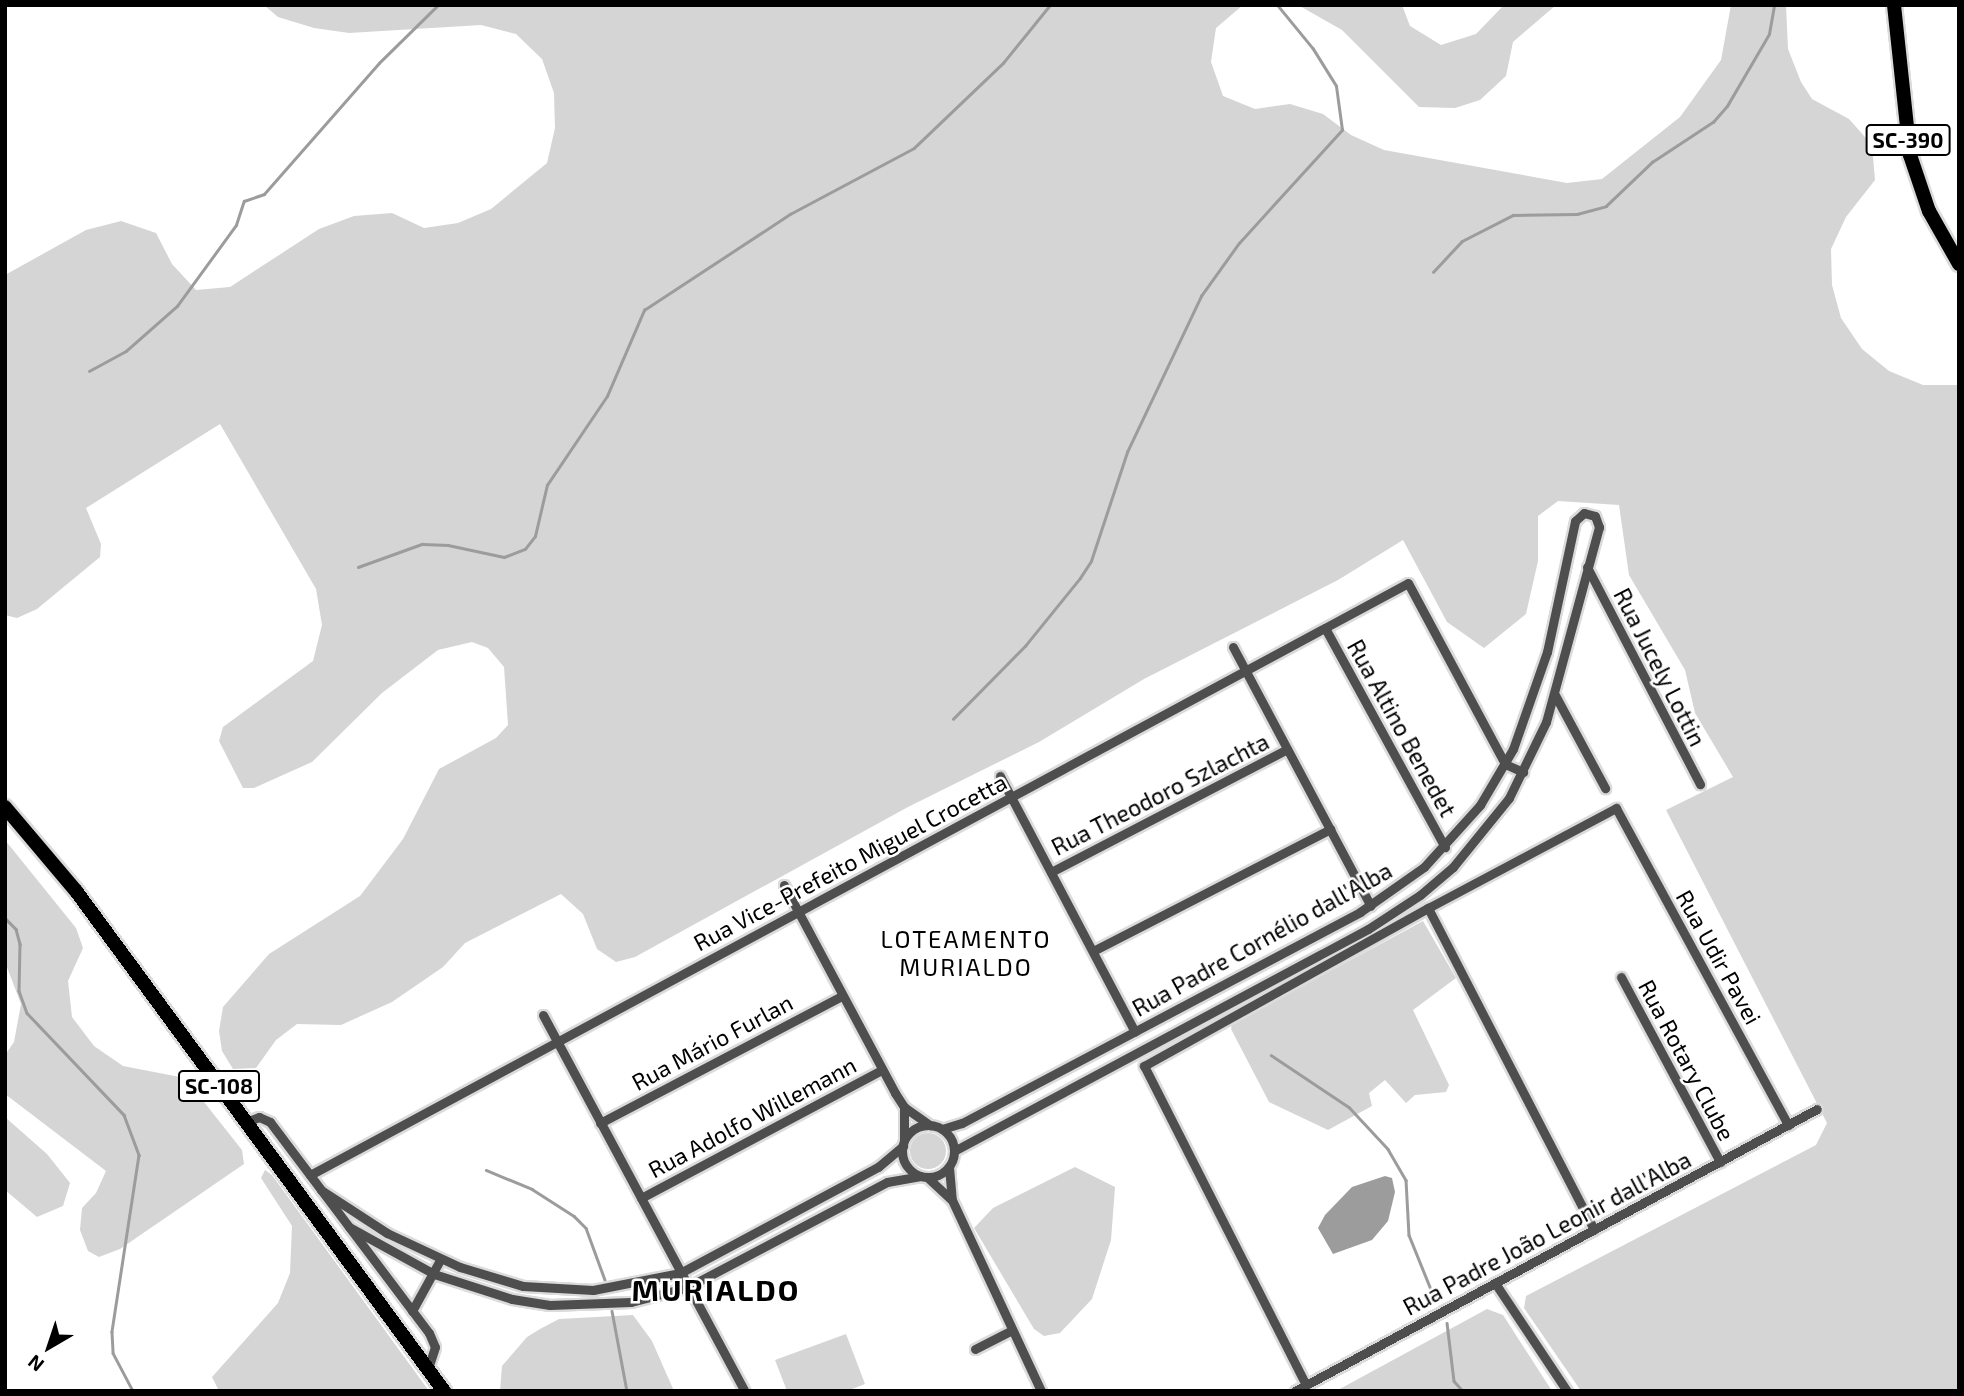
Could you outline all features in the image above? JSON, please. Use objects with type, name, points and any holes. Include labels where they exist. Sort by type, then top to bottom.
[{"type":"main road","name":"SC-390","points":[[1894,5],[1910,155],[1929,211],[1959,264]]},
{"type":"main road","name":"SC-108","points":[[5,807],[43,846],[444,1391]]},
{"type":"street","name":"Rua Padre Cornélio dall'Alba","points":[[942,1129],[962,1124],[1371,906],[1445,846],[1505,764],[1541,677],[1575,521],[1588,513],[1599,527],[1555,695],[1523,772],[1468,851],[1404,908],[955,1150]]},
{"type":"street","name":"Rua Jucely Lottin","points":[[1587,567],[1700,784]]},
{"type":"street","name":"Rua Vice-Prefeito Miguel Crocetta","points":[[310,1175],[1408,583],[1505,764]]},
{"type":"street","name":"Rua Altino Benedet","points":[[1325,628],[1445,846]]},
{"type":"street","points":[[1233,647],[1371,906]]},
{"type":"street","points":[[1555,695],[1605,788]]},
{"type":"street","name":"Rua Theodoro Szlachta","points":[[1051,872],[1287,749]]},
{"type":"street","points":[[1505,764],[1523,772]]},
{"type":"street","points":[[1000,776],[1135,1032]]},
{"type":"street","name":"Rua Udir Pavei","points":[[1428,908],[1616,808],[1788,1125]]},
{"type":"street","points":[[1093,951],[1330,829]]},
{"type":"street","points":[[784,885],[904,1107],[930,1125],[942,1129],[955,1150],[949,1167],[952,1200],[1010,1331],[1041,1391]]},
{"type":"street","points":[[1306,1385],[1144,1066],[1428,908],[1594,1230]]},
{"type":"street","name":"Rua Rotary Clube","points":[[1621,977],[1720,1162]]},
{"type":"street","name":"Rua Mário Furlan","points":[[600,1123],[842,996]]},
{"type":"street","points":[[543,1014],[745,1391]]},
{"type":"street","name":"Rua Adolfo Willemann","points":[[641,1198],[882,1070]]},
{"type":"street","points":[[904,1107],[903,1143],[906,1164],[952,1200]]},
{"type":"street","name":"Rua Padre João Leonir dall'Alba","points":[[1295,1391],[1817,1109]]},
{"type":"street","points":[[246,1122],[259,1117],[270,1122],[433,1339],[434,1354],[428,1368]]},
{"type":"street","points":[[321,1190],[387,1233],[440,1260],[492,1279],[560,1290],[630,1285],[680,1273],[878,1167],[903,1143],[912,1130],[930,1125]]},
{"type":"street","points":[[349,1227],[434,1274],[512,1299],[550,1304],[631,1302],[688,1287],[887,1182],[924,1177],[949,1167]]},
{"type":"street","points":[[412,1311],[440,1260]]},
{"type":"street","points":[[1495,1283],[1567,1391]]},
{"type":"street","points":[[975,1349],[1010,1331]]},
{"type":"shaded area","points":[[264,5],[1243,5],[1216,28],[1211,62],[1223,96],[1255,109],[1290,104],[1323,114],[1351,135],[1384,150],[1567,183],[1602,179],[1680,117],[1721,60],[1731,5],[1786,5],[1788,49],[1801,82],[1812,99],[1849,119],[1872,145],[1875,180],[1846,217],[1831,249],[1832,285],[1841,318],[1862,349],[1889,371],[1923,385],[1959,385],[1959,1391],[1581,1391],[1524,1308],[1526,1296],[1816,1145],[1827,1123],[1666,810],[1733,777],[1695,713],[1685,670],[1629,575],[1619,505],[1558,501],[1538,516],[1538,561],[1526,614],[1484,648],[1447,622],[1403,540],[1338,580],[1144,679],[1039,742],[908,807],[635,957],[616,962],[597,949],[583,914],[561,894],[465,943],[443,967],[392,1002],[341,1025],[297,1024],[276,1040],[256,1068],[233,1069],[222,1051],[219,1031],[223,1007],[269,954],[360,896],[403,839],[439,769],[496,738],[508,725],[504,667],[488,648],[472,642],[438,650],[382,693],[312,762],[254,788],[243,788],[219,741],[223,727],[313,661],[322,625],[316,589],[220,424],[86,508],[101,544],[100,557],[37,609],[17,618],[5,615],[5,275],[86,230],[121,221],[156,233],[172,264],[196,290],[230,287],[319,229],[354,216],[392,213],[424,228],[458,223],[491,209],[547,163],[555,128],[554,93],[542,59],[516,34],[481,25],[349,33],[314,28],[278,17]]},
{"type":"shaded area","points":[[1298,5],[1402,5],[1410,26],[1441,45],[1476,34],[1504,5],[1556,5],[1513,42],[1506,76],[1480,100],[1455,108],[1419,107],[1342,30]]},
{"type":"shaded area","points":[[5,840],[76,928],[83,948],[68,981],[72,1017],[94,1046],[123,1066],[185,1078],[242,1150],[244,1164],[120,1249],[99,1257],[88,1251],[80,1230],[82,1208],[96,1193],[106,1171],[5,1094],[5,1055],[14,1042],[21,1004],[5,962]]},
{"type":"shaded area","points":[[1423,921],[1456,978],[1413,1010],[1449,1085],[1446,1092],[1415,1095],[1406,1103],[1385,1080],[1369,1093],[1372,1106],[1328,1130],[1269,1102],[1231,1029],[1232,1024]]},
{"type":"shaded area","points":[[5,1117],[47,1154],[70,1183],[63,1206],[37,1217],[5,1190]]},
{"type":"shaded area","points":[[928,1133],[941,1138],[946,1151],[941,1164],[928,1169],[915,1164],[910,1151],[915,1138]]},
{"type":"shaded area","points":[[1075,1167],[1115,1187],[1111,1240],[1092,1299],[1060,1333],[1044,1336],[1034,1329],[974,1228],[993,1208]]},
{"type":"shaded area","points":[[265,1170],[272,1175],[429,1391],[219,1391],[212,1377],[278,1303],[290,1273],[292,1226],[261,1178]]},
{"type":"shaded area","points":[[1385,1176],[1392,1178],[1395,1192],[1388,1221],[1372,1240],[1333,1254],[1318,1228],[1325,1215],[1352,1187]]},
{"type":"shaded area","points":[[1487,1309],[1503,1315],[1552,1391],[1336,1391]]},
{"type":"shaded area","points":[[633,1315],[652,1341],[674,1391],[500,1391],[502,1366],[527,1337],[540,1329],[559,1319]]},
{"type":"shaded area","points":[[846,1334],[865,1384],[847,1391],[787,1391],[775,1360]]},
{"type":"waterway","points":[[89,371],[126,351],[177,306],[236,225],[244,201],[264,194],[379,63],[438,5]]},
{"type":"waterway","points":[[358,567],[422,544],[448,545],[504,557],[525,549],[535,536],[547,485],[607,396],[644,310],[790,214],[914,148],[1003,63],[1050,5]]},
{"type":"waterway","points":[[953,719],[1025,646],[1080,578],[1091,561],[1127,452],[1201,296],[1239,243],[1342,130],[1336,86],[1313,49],[1277,5]]},
{"type":"waterway","points":[[1433,272],[1462,241],[1513,215],[1577,214],[1606,206],[1652,162],[1713,122],[1727,106],[1769,34],[1774,5]]},
{"type":"waterway","points":[[5,918],[16,929],[20,944],[19,991],[27,1013],[124,1115],[139,1155],[112,1332],[113,1353],[133,1391]]},
{"type":"waterway","points":[[1271,1055],[1349,1107],[1388,1149],[1406,1180],[1409,1235],[1434,1297]]},
{"type":"waterway","points":[[486,1170],[532,1189],[574,1216],[586,1228],[605,1280]]},
{"type":"waterway","points":[[612,1311],[627,1391]]},
{"type":"waterway","points":[[1447,1323],[1454,1381],[1463,1391]]},
{"type":"district","name":"LOTEAMENTO MURIALDO","points":[[966,953]]},
{"type":"district","name":"MURIALDO","points":[[716,1289]]}]
